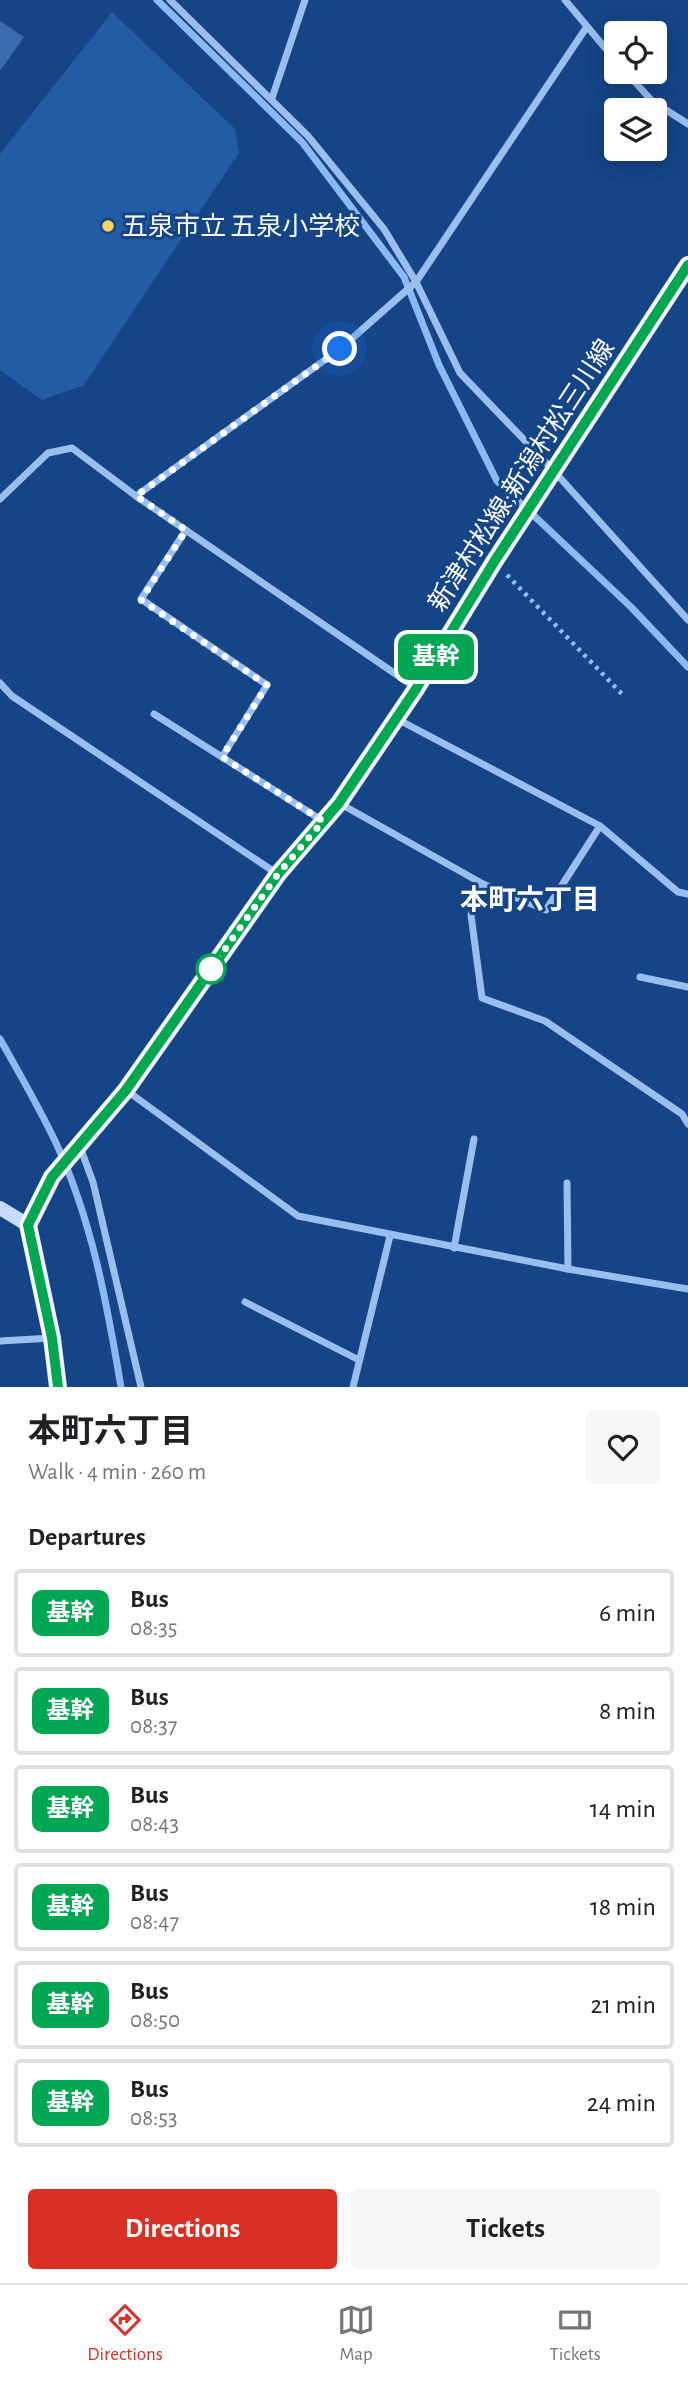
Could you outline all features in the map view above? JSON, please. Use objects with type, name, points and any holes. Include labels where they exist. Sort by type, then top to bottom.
[{"type":"main road","name":"新津村松線;新潟村松三川線","points":[[28,1225],[52,1177],[126,1090],[278,874],[339,803],[416,689],[553,470],[688,265]]},
{"type":"main road","points":[[28,1225],[52,1338],[58,1387]]},
{"type":"street","points":[[170,0],[272,98],[384,229],[416,282],[460,373],[553,470],[688,620]]},
{"type":"street","points":[[272,98],[304,0]]},
{"type":"street","points":[[565,0],[604,48]]},
{"type":"street","points":[[136,496],[340,349],[416,282],[586,28]]},
{"type":"street","points":[[637,84],[652,101],[688,124]]},
{"type":"street","points":[[0,499],[48,453],[72,448],[136,496],[416,689]]},
{"type":"street","points":[[186,530],[141,600],[267,685],[222,757]]},
{"type":"street","points":[[0,683],[12,696],[278,874]]},
{"type":"street","points":[[154,714],[323,821]]},
{"type":"street","points":[[394,718],[600,826],[678,892],[688,894]]},
{"type":"street","points":[[339,803],[483,884],[546,910],[600,826]]},
{"type":"street","points":[[483,884],[471,915],[482,998],[545,1021],[682,1114],[688,1124]]},
{"type":"street","points":[[640,977],[688,987]]},
{"type":"street","points":[[126,1090],[298,1216],[454,1248],[688,1289]]},
{"type":"street","points":[[454,1248],[474,1139]]},
{"type":"street","points":[[79,1145],[93,1182],[141,1387]]},
{"type":"street","points":[[567,1183],[568,1269]]},
{"type":"street","points":[[0,1208],[28,1225]]},
{"type":"street","points":[[353,1387],[390,1236]]},
{"type":"street","points":[[245,1302],[359,1360]]},
{"type":"street","points":[[0,1341],[52,1338]]},
{"type":"path","points":[[494,562],[623,695]]},
{"type":"shaded area","name":"五泉市立 五泉小学校","points":[[112,12],[235,129],[239,153],[84,385],[42,400],[0,370],[0,154]]},
{"type":"building","points":[[0,21],[24,37],[0,71]]},
{"type":"waterway","points":[[157,0],[302,142],[404,277],[439,365],[497,481],[631,607],[688,667]]},
{"type":"waterway","points":[[0,1039],[29,1090],[69,1172],[97,1263],[121,1387]]},
{"type":"bus line","name":"基幹","points":[[58,1387],[52,1338],[33,1259],[28,1225],[52,1177],[126,1090],[278,874],[339,803],[416,689],[553,470],[688,265]]},
{"type":"place","name":"五泉市立 五泉小学校","points":[[108,226]]},
{"type":"district","name":"本町六丁目","points":[[530,899]]},
{"type":"route","points":[[211,969],[278,874],[323,821],[222,757],[267,685],[141,600],[186,530],[136,496],[340,349]]}]
